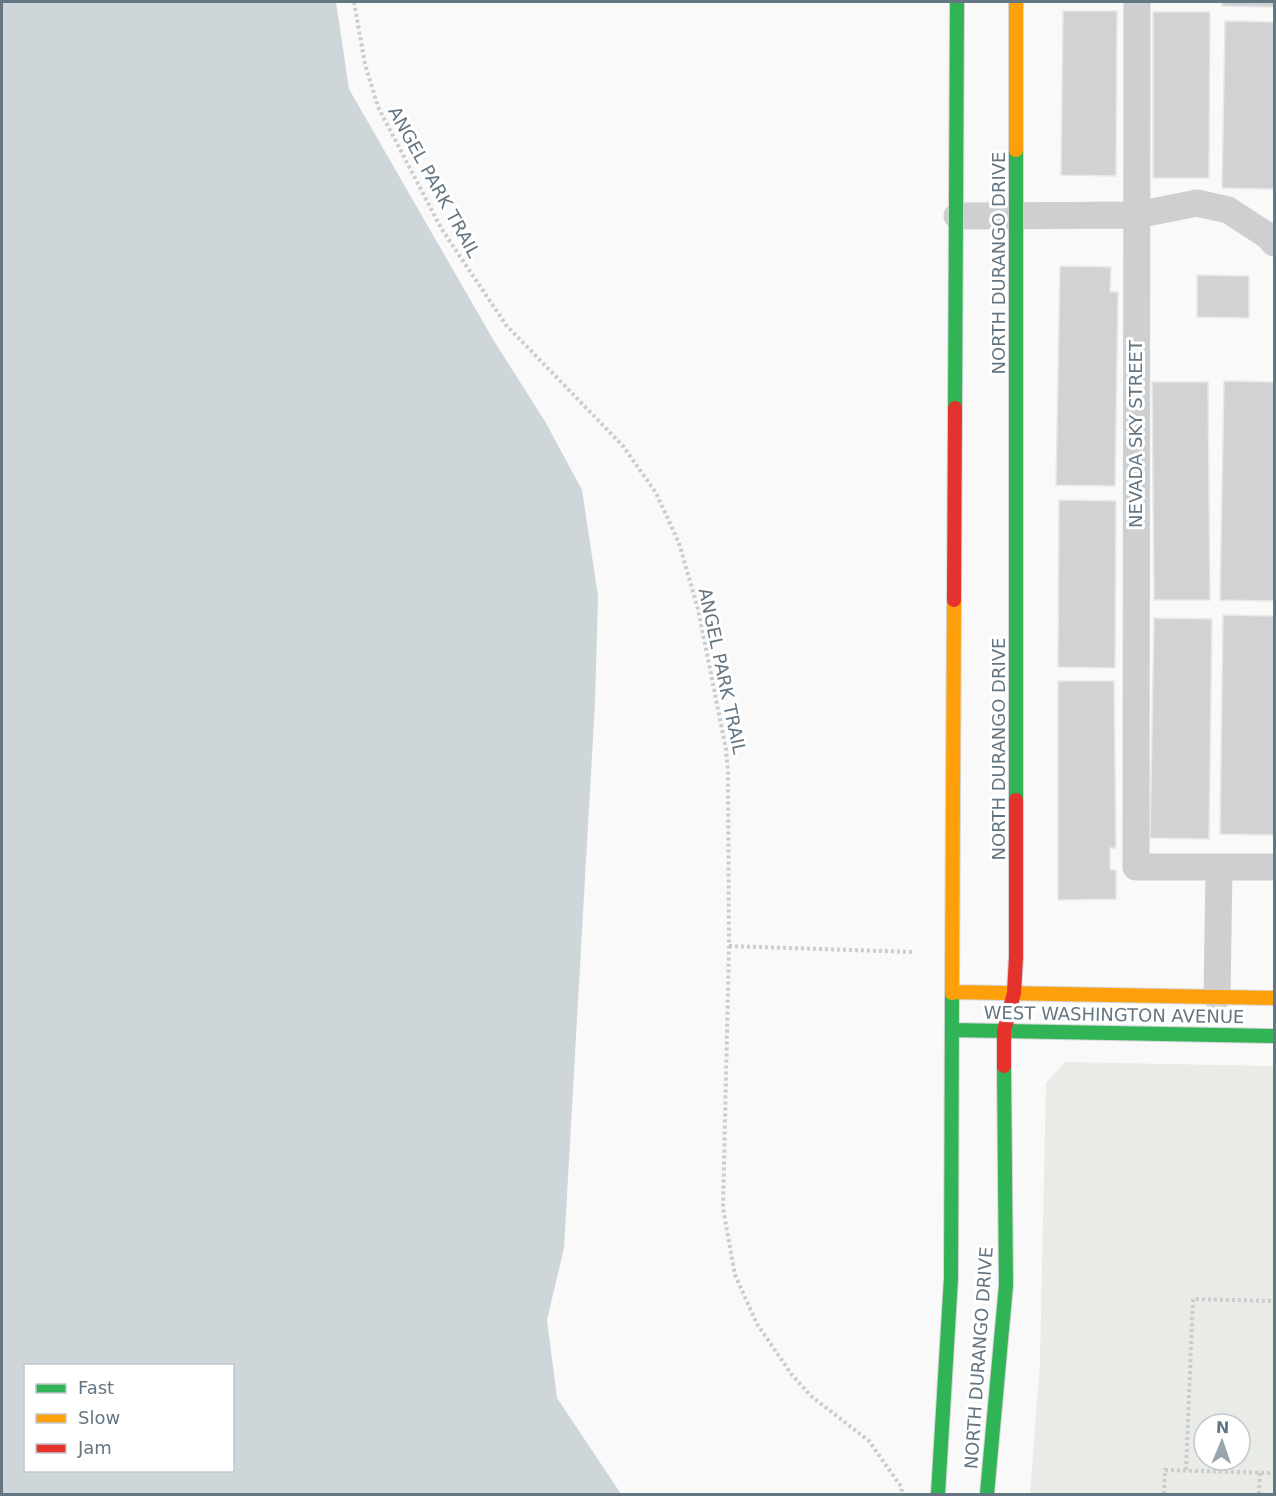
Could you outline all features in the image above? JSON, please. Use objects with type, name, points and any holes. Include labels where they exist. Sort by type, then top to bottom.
[{"type":"main road","name":"NORTH DURANGO DRIVE","points":[[938,1494],[951,1278],[957,2]]},
{"type":"main road","name":"NORTH DURANGO DRIVE","points":[[987,1494],[1006,1285],[1004,1031],[1014,993],[1016,2]]},
{"type":"main road","name":"WEST WASHINGTON AVENUE","points":[[953,992],[1275,998]]},
{"type":"main road","name":"WEST WASHINGTON AVENUE","points":[[952,1030],[1275,1036]]},
{"type":"street","name":"NEVADA SKY STREET","points":[[1137,2],[1136,867],[1219,867]]},
{"type":"street","points":[[957,216],[1137,215],[1197,203],[1228,210],[1272,236]]},
{"type":"street","points":[[1217,997],[1219,867],[1275,867]]},
{"type":"path","name":"ANGEL PARK TRAIL","points":[[354,2],[364,64],[378,107],[441,228],[506,325],[623,446],[656,493],[679,543],[698,609],[726,748],[729,946],[723,1208],[735,1275],[749,1309],[774,1351],[811,1396],[869,1441],[902,1488],[901,1494]]},
{"type":"path","points":[[729,946],[912,952]]},
{"type":"path","points":[[1186,1470],[1193,1299],[1275,1301]]},
{"type":"path","points":[[1164,1494],[1165,1470],[1275,1473]]},
{"type":"path","points":[[1259,1494],[1260,1473]]},
{"type":"shaded area","points":[[2,2],[336,2],[349,89],[494,341],[546,423],[582,490],[598,596],[595,702],[564,1248],[547,1320],[557,1398],[621,1494],[2,1494]]},
{"type":"shaded area","points":[[1065,1062],[1274,1066],[1274,1494],[1030,1494],[1040,1362],[1046,1083]]},
{"type":"building","points":[[1222,2],[1274,2],[1274,7],[1222,6]]},
{"type":"building","points":[[1063,11],[1117,11],[1116,176],[1061,175]]},
{"type":"building","points":[[1153,12],[1210,12],[1209,178],[1153,178]]},
{"type":"building","points":[[1225,21],[1274,22],[1274,189],[1222,188]]},
{"type":"building","points":[[1060,266],[1111,267],[1110,292],[1118,292],[1115,486],[1056,485]]},
{"type":"building","points":[[1197,275],[1249,276],[1249,318],[1197,317]]},
{"type":"building","points":[[1224,381],[1274,382],[1274,601],[1220,600]]},
{"type":"building","points":[[1152,382],[1208,382],[1210,600],[1154,600]]},
{"type":"building","points":[[1059,500],[1116,501],[1115,668],[1058,667]]},
{"type":"building","points":[[1223,615],[1274,616],[1274,835],[1220,834]]},
{"type":"building","points":[[1154,618],[1212,619],[1209,839],[1150,838]]},
{"type":"building","points":[[1058,681],[1114,681],[1116,848],[1110,848],[1110,870],[1116,870],[1116,899],[1058,900]]},
{"type":"traffic: fast","points":[[955,408],[957,2]]},
{"type":"traffic: fast","points":[[1016,150],[1016,800]]},
{"type":"traffic: fast","points":[[938,1494],[951,1278],[952,993]]},
{"type":"traffic: fast","points":[[952,1030],[1274,1036]]},
{"type":"traffic: fast","points":[[987,1494],[1006,1285],[1004,1066]]},
{"type":"traffic: slow","points":[[1016,2],[1016,150]]},
{"type":"traffic: slow","points":[[952,993],[954,600]]},
{"type":"traffic: slow","points":[[953,992],[1274,998]]},
{"type":"traffic: jam","points":[[954,600],[955,408]]},
{"type":"traffic: jam","points":[[1004,1066],[1004,1031],[1014,993],[1016,957],[1016,800]]}]
